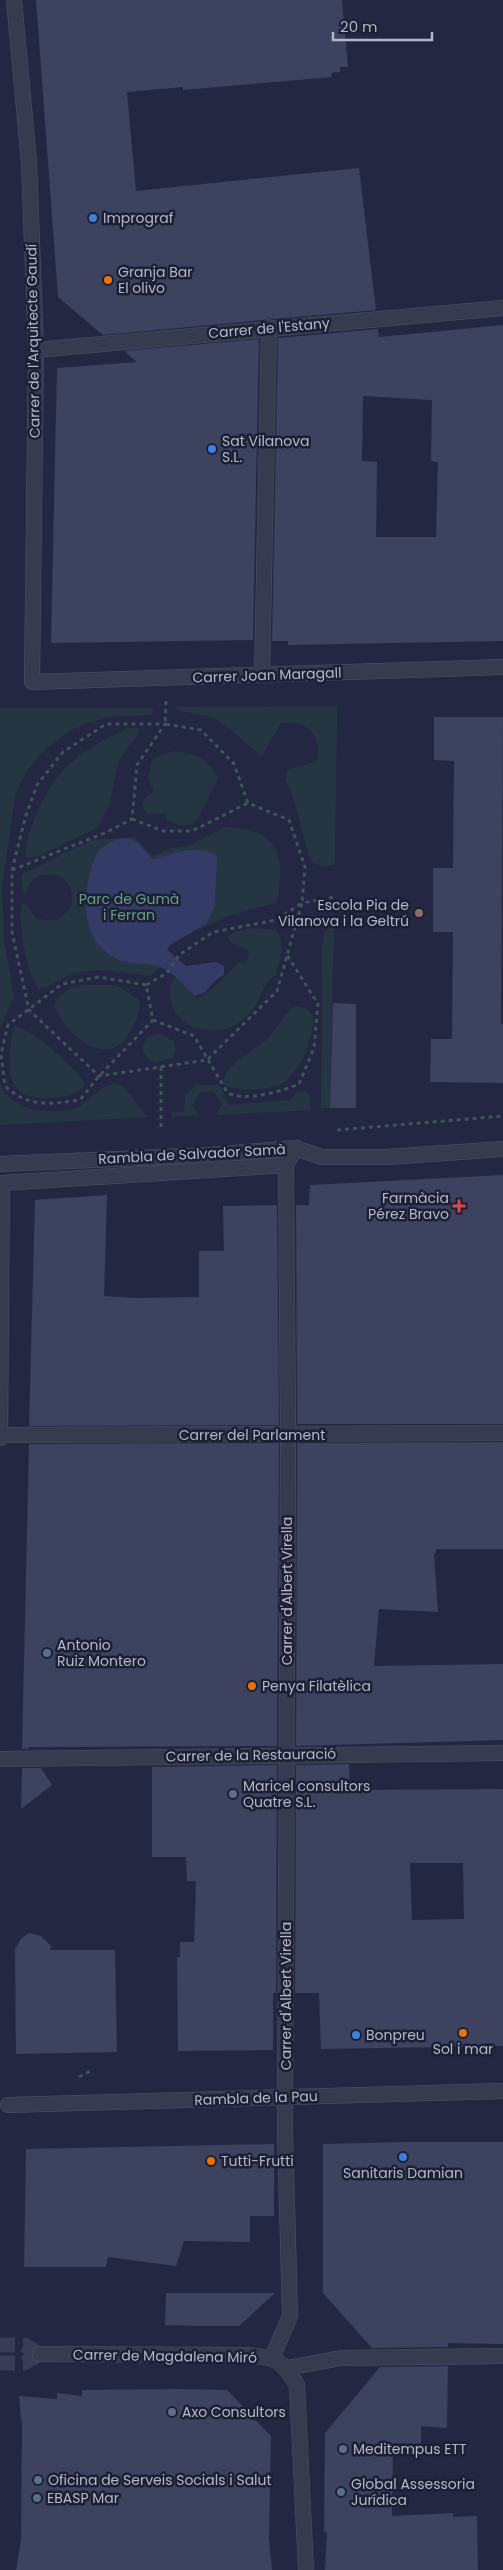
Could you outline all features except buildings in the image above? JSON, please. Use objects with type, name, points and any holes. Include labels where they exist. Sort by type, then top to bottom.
[{"type":"street","name":"Carrer de l'Arquitecte Gaudí","points":[[14,0],[29,162],[36,350],[32,682]]},
{"type":"street","name":"Carrer de l'Estany","points":[[36,350],[269,327],[503,308]]},
{"type":"street","points":[[262,675],[269,327]]},
{"type":"street","name":"Carrer Joan Maragall","points":[[32,682],[503,667]]},
{"type":"street","points":[[286,1165],[296,1148]]},
{"type":"street","name":"Rambla de Salvador Samà","points":[[0,1164],[209,1155],[296,1148],[321,1157],[387,1157],[503,1149]]},
{"type":"street","name":"Rambla de Salvador Samà","points":[[0,1436],[2,1183],[286,1165]]},
{"type":"street","name":"Carrer d'Albert Virella","points":[[272,2358],[290,2316],[286,2097],[288,1435],[286,1165]]},
{"type":"street","name":"Carrer del Parlament","points":[[0,1436],[503,1433]]},
{"type":"street","name":"Carrer de la Restauració","points":[[0,1759],[503,1753]]},
{"type":"street","name":"Rambla de la Pau","points":[[8,2105],[503,2091]]},
{"type":"street","name":"Carrer de Magdalena Miró","points":[[40,2354],[247,2355],[272,2358],[287,2368],[297,2385],[306,2570]]},
{"type":"street","points":[[287,2368],[341,2358],[503,2356]]},
{"type":"path","points":[[132,819],[138,765],[164,724],[166,701],[164,678]]},
{"type":"path","points":[[106,724],[164,724],[201,730],[234,764],[248,803],[289,820],[305,868],[302,903],[277,991],[206,1060],[99,1076],[28,1010],[12,932],[12,870],[26,815],[37,785],[62,752],[106,724]]},
{"type":"path","points":[[12,870],[107,832],[132,819],[163,831],[192,831],[248,803]]},
{"type":"path","points":[[153,1020],[99,1076],[80,1100],[47,1105],[18,1098],[5,1086],[1,1054],[8,1025],[62,984],[99,977],[146,986],[168,973],[179,955],[213,932],[276,920],[302,903],[335,897]]},
{"type":"path","points":[[153,1020],[194,1036],[206,1060],[231,1095],[254,1096],[284,1091],[299,1084],[314,1048],[318,1004],[287,955]]},
{"type":"path","points":[[146,986],[153,1020]]},
{"type":"path","points":[[161,1067],[161,1127]]},
{"type":"path","points":[[336,1130],[503,1116]]},
{"type":"green space","points":[[337,706],[335,865],[321,867],[313,863],[308,854],[292,793],[285,781],[287,771],[318,759],[317,742],[310,730],[298,724],[281,723],[262,756],[215,719],[205,715],[183,712],[174,707]]},
{"type":"green space","points":[[0,708],[153,708],[152,715],[110,717],[79,727],[52,744],[30,768],[21,782],[15,797],[2,887],[4,940],[14,997],[0,1029]]},
{"type":"green space","points":[[129,728],[139,728],[138,735],[122,755],[117,768],[110,803],[97,828],[38,856],[26,858],[27,842],[35,817],[51,786],[61,773],[84,752]]},
{"type":"green space","points":[[172,751],[200,757],[210,765],[218,778],[199,816],[192,825],[179,825],[167,820],[165,814],[147,814],[142,805],[146,797],[154,792],[148,778],[152,759]]},
{"type":"green space","name":"Parc de Gumà i Ferran","points":[[226,827],[250,830],[267,839],[273,845],[280,864],[277,901],[275,904],[234,914],[208,925],[170,945],[167,950],[186,966],[216,962],[224,966],[224,975],[214,980],[205,993],[195,996],[198,999],[220,982],[241,960],[243,964],[248,959],[249,951],[232,943],[227,937],[244,929],[276,930],[281,940],[281,946],[276,975],[265,986],[253,1009],[243,1020],[230,1027],[216,1030],[202,1029],[187,1023],[176,1013],[171,1001],[171,984],[172,980],[176,977],[160,967],[150,976],[104,970],[84,971],[69,975],[39,989],[31,972],[24,948],[21,923],[22,904],[26,904],[35,917],[50,920],[61,917],[68,910],[72,901],[71,891],[67,882],[58,876],[45,875],[32,880],[27,892],[22,891],[22,874],[91,840],[135,837],[152,856],[172,848],[187,846]]},
{"type":"green space","points":[[330,928],[334,929],[330,1108],[321,1108],[322,947],[324,932]]},
{"type":"green space","points":[[84,985],[116,985],[139,1000],[139,1011],[135,1023],[124,1040],[114,1048],[103,1049],[91,1046],[80,1039],[69,1030],[54,1006],[59,997],[66,991]]},
{"type":"green space","points":[[296,1006],[307,1009],[312,1015],[313,1022],[305,1052],[289,1078],[283,1083],[270,1088],[250,1090],[228,1087],[223,1084],[225,1076],[236,1062],[267,1039],[286,1014]]},
{"type":"green space","points":[[14,1026],[32,1034],[65,1060],[85,1085],[70,1095],[48,1098],[37,1098],[19,1090],[13,1083],[10,1070]]},
{"type":"green space","points":[[160,1033],[174,1041],[176,1050],[173,1057],[155,1063],[147,1058],[142,1049],[146,1038]]},
{"type":"green space","points":[[0,1083],[5,1092],[20,1105],[30,1109],[52,1112],[73,1109],[104,1087],[115,1084],[121,1085],[145,1114],[150,1117],[0,1125]]},
{"type":"green space","points":[[196,1085],[219,1085],[230,1105],[290,1100],[296,1093],[304,1091],[309,1095],[311,1110],[216,1115],[222,1104],[214,1092],[200,1092],[193,1105],[199,1115],[171,1117],[172,1112],[184,1112],[185,1095]]},
{"type":"water","points":[[127,838],[137,842],[153,860],[185,850],[201,850],[217,856],[215,905],[207,923],[170,945],[167,950],[186,966],[216,962],[224,966],[224,975],[202,994],[194,995],[177,978],[161,967],[152,964],[130,963],[111,955],[100,946],[92,934],[86,907],[89,877],[95,857],[102,848],[111,842]]},
{"type":"tunnel","points":[[0,2345],[24,2345],[40,2354]]},
{"type":"tunnel","points":[[0,2363],[24,2363],[40,2354]]},
{"type":"place","name":"Imprograf","points":[[93,218]]},
{"type":"place","name":"Granja Bar El olivo","points":[[108,280]]},
{"type":"place","name":"Sat Vilanova S.L.","points":[[212,449]]},
{"type":"place","name":"Escola Pia de Vilanova i la Geltrú","points":[[419,913]]},
{"type":"place","name":"Farmàcia Pérez Bravo","points":[[459,1206]]},
{"type":"place","name":"Antonio Ruiz Montero","points":[[47,1653]]},
{"type":"place","name":"Penya Filatèlica","points":[[252,1686]]},
{"type":"place","name":"Maricel consultors Quatre S.L.","points":[[233,1794]]},
{"type":"place","name":"Sol i mar","points":[[463,2033]]},
{"type":"place","name":"Bonpreu","points":[[356,2035]]},
{"type":"place","name":"Sanitaris Damian","points":[[403,2157]]},
{"type":"place","name":"Tutti-Frutti","points":[[211,2161]]},
{"type":"place","name":"Axo Consultors","points":[[172,2412]]},
{"type":"place","name":"Meditempus ETT","points":[[343,2449]]},
{"type":"place","name":"Oficina de Serveis Socials i Salut","points":[[38,2480]]},
{"type":"place","name":"Global Assessoria Jurídica","points":[[341,2492]]},
{"type":"place","name":"EBASP Mar","points":[[37,2498]]}]
